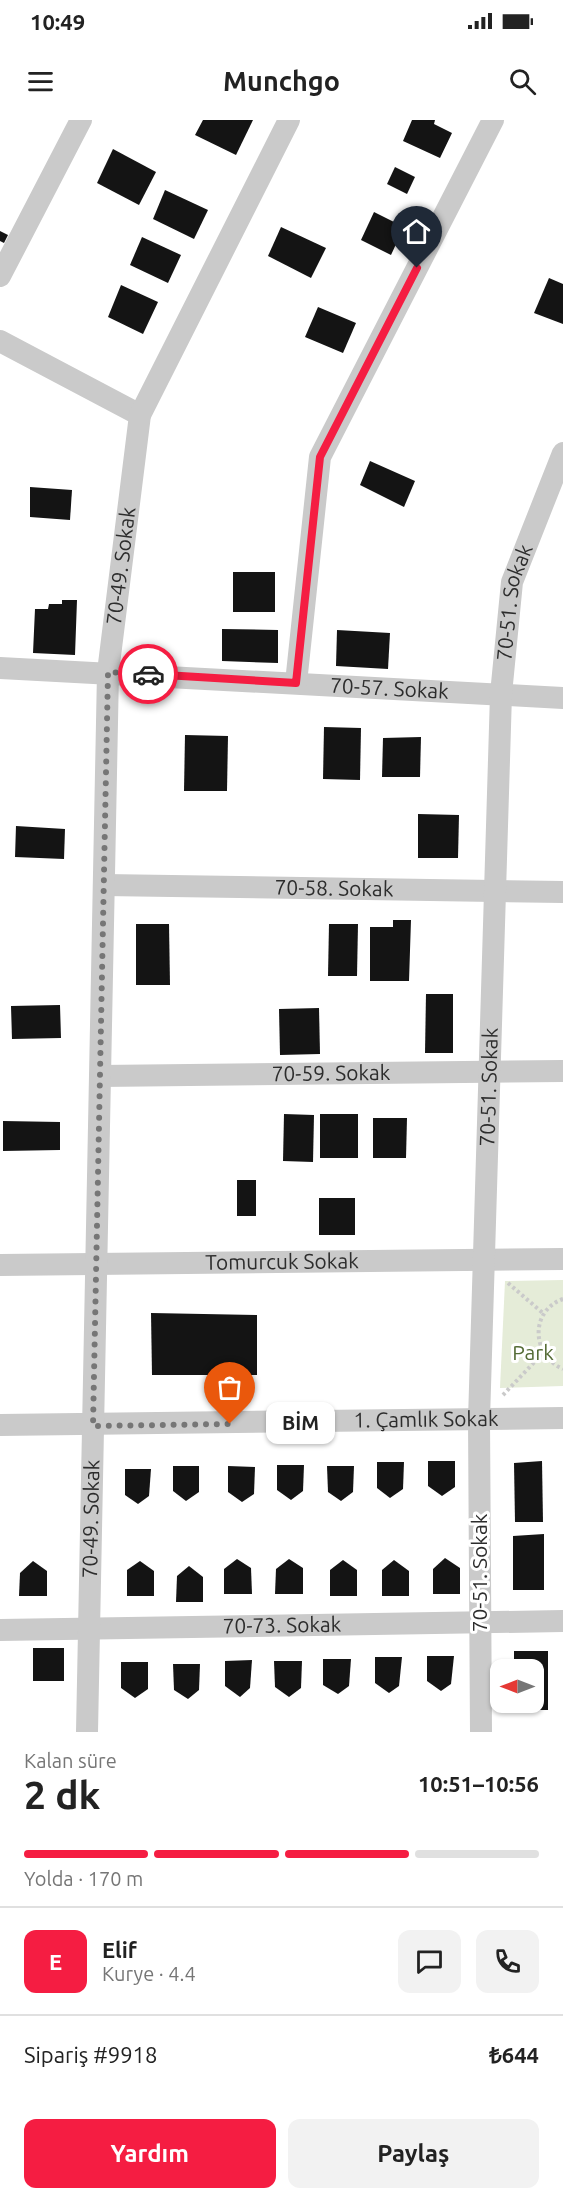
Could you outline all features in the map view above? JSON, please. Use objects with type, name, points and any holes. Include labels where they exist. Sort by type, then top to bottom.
[{"type":"street","points":[[0,276],[81,120]]},
{"type":"street","name":"70-49. Sokak","points":[[87,1732],[108,672],[140,416],[289,120]]},
{"type":"street","points":[[296,683],[320,457],[494,120]]},
{"type":"street","points":[[0,341],[140,416]]},
{"type":"street","name":"70-51. Sokak","points":[[481,1732],[479,1419],[501,694],[512,582],[559,475],[563,453]]},
{"type":"street","name":"70-57. Sokak","points":[[0,668],[563,698]]},
{"type":"street","name":"70-58. Sokak","points":[[104,885],[563,892]]},
{"type":"street","name":"70-59. Sokak","points":[[100,1076],[563,1071]]},
{"type":"street","name":"Tomurcuk Sokak","points":[[0,1265],[563,1259]]},
{"type":"street","name":"1. Çamlık Sokak","points":[[0,1425],[93,1426],[563,1418]]},
{"type":"street","name":"70-73. Sokak","points":[[0,1630],[563,1622]]},
{"type":"path","points":[[484,1260],[544,1314]]},
{"type":"path","points":[[563,1299],[553,1304],[544,1314],[538,1334],[543,1353],[554,1365],[563,1369]]},
{"type":"path","points":[[479,1419],[543,1353]]},
{"type":"green space","name":"Park","points":[[563,1280],[563,1386],[500,1388],[505,1281]]},
{"type":"building","points":[[203,120],[253,120],[236,155],[195,135]]},
{"type":"building","points":[[412,120],[435,120],[434,124],[452,133],[440,158],[403,141]]},
{"type":"building","points":[[113,149],[156,172],[139,205],[97,183]]},
{"type":"building","points":[[395,167],[415,177],[407,194],[387,184]]},
{"type":"building","points":[[165,190],[208,210],[194,239],[153,219]]},
{"type":"building","points":[[374,212],[404,227],[391,255],[361,240]]},
{"type":"building","points":[[281,227],[326,248],[311,278],[268,256]]},
{"type":"building","points":[[0,231],[8,235],[4,243],[0,241]]},
{"type":"building","points":[[142,237],[181,255],[168,283],[130,265]]},
{"type":"building","points":[[549,278],[563,284],[563,324],[534,313]]},
{"type":"building","points":[[121,285],[158,302],[143,334],[108,317]]},
{"type":"building","points":[[318,307],[356,323],[343,353],[305,337]]},
{"type":"building","points":[[370,461],[415,481],[404,507],[360,485]]},
{"type":"building","points":[[30,487],[72,490],[70,520],[30,517]]},
{"type":"building","points":[[233,572],[275,572],[275,612],[233,612]]},
{"type":"building","points":[[62,600],[77,600],[75,655],[33,653],[35,609],[48,609],[49,604],[62,604]]},
{"type":"building","points":[[222,629],[278,630],[278,663],[222,661]]},
{"type":"building","points":[[337,630],[390,633],[388,669],[336,666]]},
{"type":"building","points":[[324,727],[361,728],[360,780],[323,779]]},
{"type":"building","points":[[185,735],[228,736],[227,791],[184,791]]},
{"type":"building","points":[[421,737],[420,777],[382,777],[383,738]]},
{"type":"building","points":[[418,814],[459,815],[458,858],[418,858]]},
{"type":"building","points":[[16,826],[65,829],[64,859],[15,857]]},
{"type":"building","points":[[393,920],[411,920],[409,981],[370,981],[370,927],[393,927]]},
{"type":"building","points":[[136,924],[169,924],[170,985],[136,985]]},
{"type":"building","points":[[329,924],[358,924],[357,976],[328,976]]},
{"type":"building","points":[[426,994],[453,994],[453,1053],[425,1053]]},
{"type":"building","points":[[60,1005],[61,1038],[12,1039],[11,1006]]},
{"type":"building","points":[[319,1008],[320,1054],[280,1055],[279,1009]]},
{"type":"building","points":[[284,1114],[314,1115],[313,1162],[283,1161]]},
{"type":"building","points":[[320,1114],[358,1114],[358,1158],[320,1158]]},
{"type":"building","points":[[373,1118],[407,1118],[406,1158],[373,1158]]},
{"type":"building","points":[[3,1121],[60,1122],[60,1150],[3,1151]]},
{"type":"building","points":[[237,1180],[256,1180],[256,1216],[237,1216]]},
{"type":"building","points":[[319,1198],[355,1198],[355,1235],[319,1235]]},
{"type":"building","points":[[151,1313],[257,1315],[257,1375],[152,1375]]},
{"type":"building","points":[[428,1461],[455,1461],[455,1487],[442,1496],[428,1486]]},
{"type":"building","points":[[542,1461],[543,1522],[515,1522],[514,1463]]},
{"type":"building","points":[[377,1462],[404,1462],[403,1489],[390,1498],[377,1488]]},
{"type":"building","points":[[277,1465],[304,1465],[303,1491],[291,1500],[277,1490]]},
{"type":"building","points":[[173,1466],[199,1466],[199,1492],[186,1501],[173,1491]]},
{"type":"building","points":[[228,1466],[255,1467],[254,1494],[242,1502],[228,1492]]},
{"type":"building","points":[[327,1466],[354,1466],[353,1492],[341,1501],[328,1492]]},
{"type":"building","points":[[125,1469],[151,1469],[149,1496],[138,1504],[125,1495]]},
{"type":"building","points":[[544,1534],[544,1590],[513,1590],[513,1536]]},
{"type":"building","points":[[445,1558],[460,1568],[460,1594],[433,1594],[433,1569]]},
{"type":"building","points":[[237,1559],[251,1568],[252,1594],[224,1594],[224,1569]]},
{"type":"building","points":[[289,1559],[303,1568],[303,1594],[275,1594],[276,1569]]},
{"type":"building","points":[[343,1560],[357,1570],[357,1596],[330,1596],[330,1570]]},
{"type":"building","points":[[394,1560],[409,1571],[409,1596],[382,1596],[382,1570]]},
{"type":"building","points":[[33,1561],[47,1571],[47,1596],[19,1596],[20,1573]]},
{"type":"building","points":[[140,1561],[154,1571],[154,1596],[127,1596],[127,1570]]},
{"type":"building","points":[[189,1566],[203,1577],[203,1602],[176,1602],[177,1576]]},
{"type":"building","points":[[33,1648],[64,1648],[64,1681],[33,1681]]},
{"type":"building","points":[[514,1651],[548,1651],[548,1710],[544,1710],[544,1659],[514,1659]]},
{"type":"building","points":[[427,1656],[454,1656],[451,1684],[441,1691],[427,1681]]},
{"type":"building","points":[[375,1657],[402,1657],[399,1686],[389,1693],[375,1683]]},
{"type":"building","points":[[323,1659],[351,1659],[349,1686],[338,1694],[323,1685]]},
{"type":"building","points":[[252,1660],[250,1688],[240,1697],[225,1686],[225,1661]]},
{"type":"building","points":[[274,1661],[302,1661],[301,1688],[289,1697],[275,1687]]},
{"type":"building","points":[[121,1662],[148,1662],[148,1689],[135,1698],[121,1688]]},
{"type":"building","points":[[173,1664],[200,1664],[199,1690],[188,1699],[174,1690]]},
{"type":"way so far","points":[[148,674],[108,672],[93,1426],[230,1424]]},
{"type":"place","name":"BİM","points":[[230,1424]]},
{"type":"route","points":[[148,674],[296,683],[320,457],[417,268]]}]
